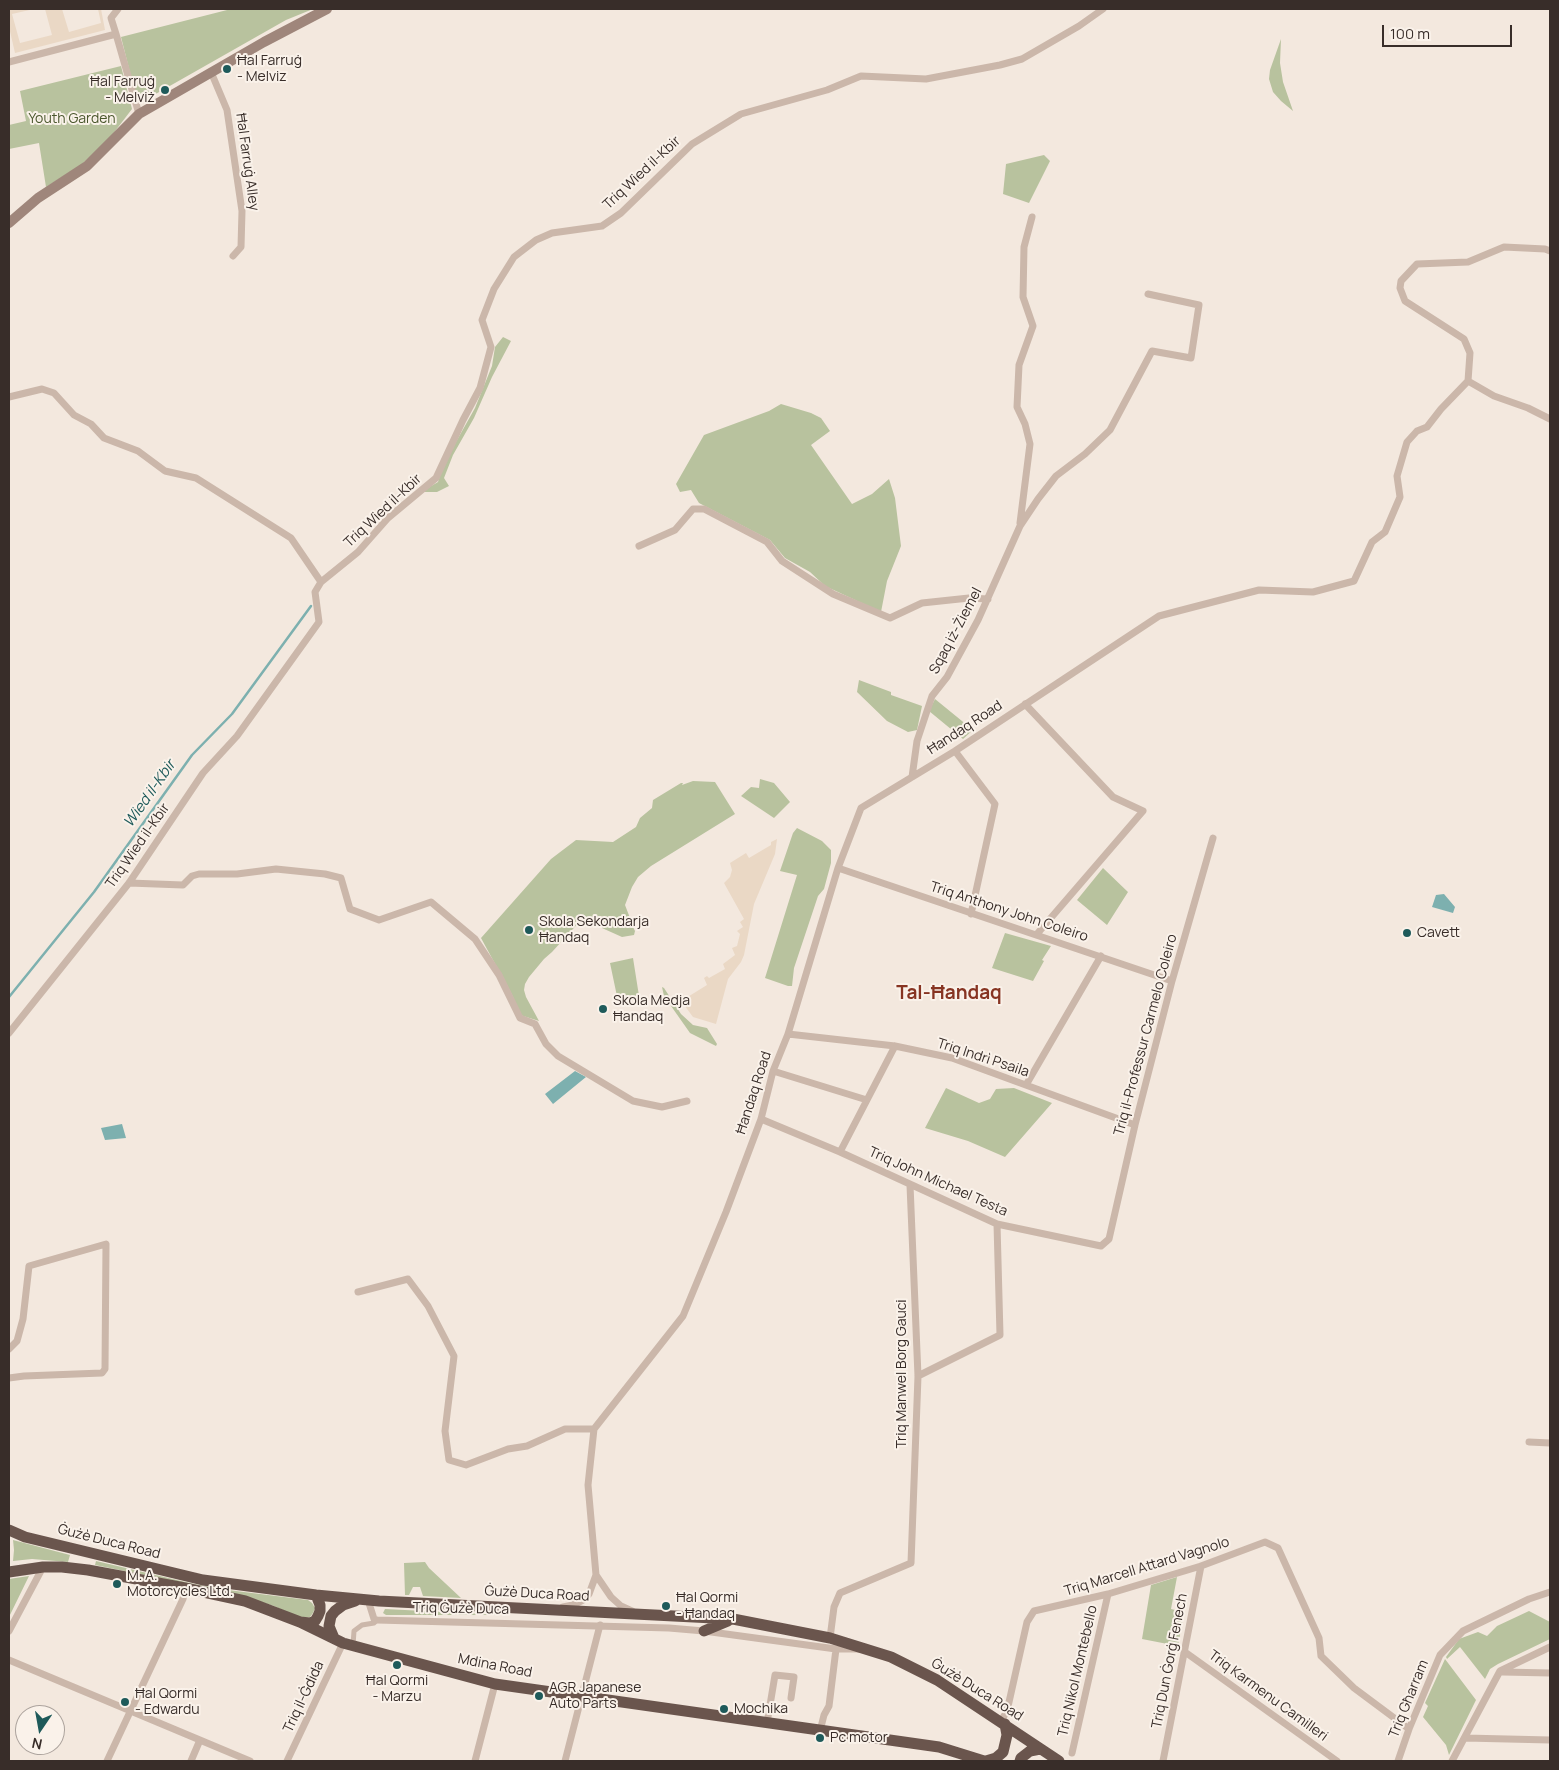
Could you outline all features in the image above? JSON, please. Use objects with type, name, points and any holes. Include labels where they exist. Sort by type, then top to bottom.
[{"type":"highway","name":"Ġużè Duca Road","points":[[9,1530],[25,1537],[204,1580],[316,1595],[363,1600],[733,1619],[830,1638],[891,1657],[937,1680],[1004,1719],[1040,1749]]},
{"type":"highway","name":"Mdina Road","points":[[9,1572],[42,1567],[88,1570],[185,1588],[244,1601],[300,1622],[344,1642],[495,1684],[939,1747],[985,1761]]},
{"type":"highway","points":[[300,1622],[310,1623],[315,1621],[318,1616],[320,1605],[316,1595]]},
{"type":"highway","points":[[344,1642],[329,1626],[331,1616],[343,1605],[363,1600]]},
{"type":"highway","points":[[704,1631],[733,1619]]},
{"type":"highway","points":[[985,1761],[996,1758],[1003,1752],[1007,1735],[1004,1719]]},
{"type":"highway","points":[[1020,1761],[1030,1751],[1040,1749],[1059,1761]]},
{"type":"main road","points":[[9,223],[38,198],[87,166],[139,114],[264,42],[327,9]]},
{"type":"street","points":[[109,9],[139,114]]},
{"type":"street","points":[[111,18],[118,9]]},
{"type":"street","name":"Triq Wied il-Kbir","points":[[9,1033],[129,883],[203,773],[237,736],[319,622],[315,592],[321,582],[358,552],[388,518],[436,478],[480,388],[491,347],[482,320],[494,289],[514,257],[536,240],[552,233],[602,226],[621,213],[692,144],[741,114],[827,90],[861,76],[926,79],[1022,59],[1079,26],[1103,9]]},
{"type":"street","points":[[9,62],[116,34]]},
{"type":"street","name":"Ħal Farruġ Alley","points":[[211,72],[227,110],[242,211],[241,247],[233,256]]},
{"type":"street","points":[[1020,526],[1030,444],[1025,424],[1017,407],[1020,364],[1033,326],[1023,297],[1024,247],[1032,217]]},
{"type":"street","points":[[1550,251],[1545,249],[1504,247],[1468,262],[1416,264],[1401,281],[1400,288],[1405,301],[1464,339],[1470,353],[1468,380],[1494,396],[1528,408],[1550,419]]},
{"type":"street","points":[[1020,526],[1056,476],[1110,430],[1152,351],[1191,358],[1199,305],[1148,294]]},
{"type":"street","name":"Ħandaq Road","points":[[594,1429],[683,1316],[726,1212],[761,1119],[773,1070],[788,1034],[838,868],[861,808],[955,751],[1159,616],[1259,590],[1313,592],[1354,581],[1372,542],[1385,532],[1400,497],[1397,476],[1407,442],[1417,431],[1427,426],[1468,380]]},
{"type":"street","points":[[9,397],[42,389],[54,393],[74,415],[91,424],[104,438],[138,450],[164,471],[196,478],[292,538],[321,582]]},
{"type":"street","points":[[639,546],[675,530],[693,509],[704,509],[767,542],[782,560],[832,594],[890,618],[922,603],[969,598],[988,599]]},
{"type":"street","name":"Sqaq iż-Żiemel","points":[[912,776],[917,741],[932,696],[947,677],[988,599],[1020,526]]},
{"type":"street","points":[[1025,704],[1113,797],[1143,811],[1037,934]]},
{"type":"street","points":[[955,751],[994,804],[972,914]]},
{"type":"street","name":"Triq il-Professur Carmelo Coleiro","points":[[1109,1240],[1135,1125],[1172,981],[1213,838]]},
{"type":"street","name":"Triq Anthony John Coleiro","points":[[838,868],[1172,981]]},
{"type":"street","points":[[129,883],[183,885],[192,876],[199,874],[237,874],[276,869],[324,874],[341,878],[350,909],[379,920],[431,902],[475,939],[499,975],[520,1018],[535,1024],[546,1044],[558,1056],[633,1101],[662,1107],[687,1101]]},
{"type":"street","points":[[1026,1085],[1101,956]]},
{"type":"street","name":"Triq Indrì Psaila","points":[[788,1034],[895,1046],[952,1058],[1135,1125]]},
{"type":"street","points":[[840,1152],[895,1046]]},
{"type":"street","points":[[773,1070],[867,1100]]},
{"type":"street","name":"Triq John Michael Testa","points":[[761,1119],[840,1152],[997,1224],[1101,1246],[1109,1240]]},
{"type":"street","name":"Triq Manwel Borg Gauci","points":[[830,1638],[834,1607],[840,1593],[911,1563],[918,1376],[910,1185]]},
{"type":"street","points":[[918,1376],[1000,1335],[997,1224]]},
{"type":"street","points":[[9,1349],[17,1341],[23,1319],[29,1266],[106,1244],[105,1369],[102,1373],[9,1378]]},
{"type":"street","points":[[358,1292],[408,1279],[428,1306],[454,1356],[445,1431],[449,1460],[466,1465],[508,1449],[527,1446],[565,1429],[594,1429],[588,1485],[596,1575],[589,1594],[583,1600],[573,1605],[550,1610]]},
{"type":"street","points":[[1529,1442],[1550,1443]]},
{"type":"street","name":"Triq Marcell Attard Vagnolo","points":[[1004,1719],[1027,1622],[1034,1611],[1108,1594],[1201,1566],[1265,1542],[1278,1548],[1319,1638],[1321,1656],[1354,1688],[1409,1729]]},
{"type":"street","name":"Triq Dun Ġorġ Fenech","points":[[1163,1761],[1201,1566]]},
{"type":"street","points":[[9,1631],[42,1567]]},
{"type":"street","points":[[596,1575],[611,1597],[621,1606],[637,1614]]},
{"type":"street","points":[[108,1761],[183,1599],[185,1588]]},
{"type":"street","name":"Triq Għarram","points":[[1398,1761],[1409,1729],[1440,1655],[1463,1631],[1529,1599],[1550,1592]]},
{"type":"street","name":"Triq Nikol Montebello","points":[[1072,1753],[1108,1594]]},
{"type":"street","points":[[344,1642],[354,1631],[377,1620],[374,1619],[363,1600]]},
{"type":"street","name":"Triq Ġużè Duca","points":[[377,1620],[600,1625],[704,1631],[836,1649],[852,1650],[866,1648]]},
{"type":"street","points":[[565,1761],[600,1625]]},
{"type":"street","name":"Triq il-Ġdida","points":[[287,1761],[344,1642]]},
{"type":"street","points":[[1452,1761],[1500,1672],[1550,1647]]},
{"type":"street","points":[[820,1731],[824,1715],[829,1706],[836,1649]]},
{"type":"street","name":"Triq Karmenu Camilleri","points":[[1185,1652],[1337,1761]]},
{"type":"street","points":[[9,1660],[250,1761]]},
{"type":"street","points":[[1500,1672],[1550,1673]]},
{"type":"street","points":[[767,1723],[775,1675],[794,1677],[791,1698]]},
{"type":"street","points":[[475,1761],[495,1684]]},
{"type":"street","points":[[1465,1738],[1550,1740]]},
{"type":"street","points":[[191,1761],[200,1740]]},
{"type":"green space","points":[[231,9],[313,9],[286,20],[138,104],[121,37]]},
{"type":"green space","points":[[1281,39],[1280,63],[1283,82],[1293,111],[1273,92],[1269,79],[1270,70]]},
{"type":"green space","name":"Youth Garden","points":[[121,66],[132,109],[109,139],[81,165],[46,187],[39,143],[9,149],[9,125],[26,121],[20,91]]},
{"type":"green space","points":[[1044,155],[1050,161],[1029,203],[1003,194],[1006,164]]},
{"type":"green space","points":[[503,337],[511,341],[492,377],[474,418],[453,455],[444,478],[449,486],[437,492],[421,492],[438,482],[443,465],[475,408],[492,366],[495,347]]},
{"type":"green space","points":[[781,404],[821,418],[830,431],[811,445],[852,504],[872,494],[889,479],[895,498],[901,546],[887,581],[881,612],[825,586],[810,572],[785,558],[770,540],[699,503],[691,490],[680,492],[676,484],[704,435],[769,411]]},
{"type":"green space","points":[[859,680],[891,692],[891,695],[922,706],[917,730],[908,732],[887,721],[857,692]]},
{"type":"green space","points":[[935,699],[973,730],[963,739],[929,711]]},
{"type":"green space","points":[[760,779],[774,783],[790,802],[774,818],[741,796],[751,787],[759,788]]},
{"type":"green space","name":"Skola Sekondarja Ħandaq","points":[[693,781],[715,782],[735,814],[651,866],[638,877],[625,905],[635,931],[634,935],[622,937],[582,919],[544,959],[525,984],[526,997],[539,1021],[520,1015],[512,995],[481,938],[551,859],[576,840],[613,842],[636,827],[640,818],[652,808],[653,800],[681,783],[683,783],[682,785]]},
{"type":"green space","points":[[797,828],[822,841],[831,850],[831,863],[824,889],[818,896],[794,968],[792,986],[788,986],[765,978],[797,875],[780,871],[793,833]]},
{"type":"green space","points":[[1103,868],[1128,892],[1107,925],[1077,900]]},
{"type":"green space","points":[[1005,933],[1051,946],[1042,960],[1044,961],[1033,981],[992,968]]},
{"type":"green space","points":[[633,958],[639,996],[618,1001],[610,963]]},
{"type":"green space","points":[[662,987],[681,1014],[693,1025],[707,1028],[717,1044],[716,1046],[690,1033],[664,996]]},
{"type":"green space","points":[[946,1088],[979,1103],[990,1099],[996,1089],[1014,1088],[1052,1103],[1005,1157],[968,1141],[925,1128]]},
{"type":"green space","points":[[13,1540],[70,1555],[68,1562],[32,1559],[13,1561]]},
{"type":"green space","points":[[96,1561],[194,1584],[308,1600],[315,1608],[310,1617],[299,1618],[274,1606],[233,1593],[95,1565]]},
{"type":"green space","points":[[425,1562],[461,1598],[423,1596],[420,1587],[413,1587],[409,1595],[405,1595],[404,1563]]},
{"type":"green space","points":[[29,1576],[9,1617],[9,1579]]},
{"type":"green space","points":[[1177,1577],[1171,1609],[1184,1612],[1178,1646],[1142,1639],[1151,1585]]},
{"type":"green space","points":[[385,1609],[503,1615],[386,1615],[383,1613]]},
{"type":"green space","points":[[1529,1611],[1550,1622],[1550,1639],[1498,1664],[1490,1669],[1485,1679],[1460,1647],[1447,1659],[1446,1657],[1459,1639],[1478,1632],[1487,1636],[1497,1626]]},
{"type":"green space","points":[[1445,1659],[1476,1700],[1449,1755],[1446,1745],[1423,1717],[1428,1706],[1425,1703]]},
{"type":"shaded area","points":[[9,9],[34,9],[12,14],[20,43],[52,35],[45,9],[62,9],[69,32],[101,23],[98,9],[101,9],[105,30],[15,53],[9,27]]},
{"type":"shaded area","points":[[777,839],[775,854],[754,904],[744,955],[728,979],[716,1024],[693,1017],[679,998],[683,995],[686,998],[707,985],[704,978],[707,976],[709,978],[725,969],[723,964],[735,955],[732,948],[737,946],[740,934],[737,931],[743,927],[740,922],[744,919],[724,883],[730,877],[732,870],[730,863],[746,853],[749,858],[771,845],[771,842]]},
{"type":"water","points":[[1444,894],[1455,907],[1453,913],[1432,907],[1436,895]]},
{"type":"water","points":[[575,1071],[586,1077],[553,1104],[545,1094]]},
{"type":"water","points":[[122,1124],[126,1138],[105,1140],[101,1128]]},
{"type":"waterway","name":"Wied il-Kbir","points":[[9,997],[94,892],[192,755],[232,714],[311,606]]},
{"type":"place","name":"Ħal Farruġ - Melviz","points":[[227,69]]},
{"type":"place","name":"Ħal Farruġ - Melviż","points":[[165,90]]},
{"type":"place","name":"Skola Sekondarja Ħandaq","points":[[529,930]]},
{"type":"place","name":"Cavett","points":[[1407,933]]},
{"type":"place","name":"Skola Medja Ħandaq","points":[[603,1009]]},
{"type":"place","name":"M. A. Motorcycles Ltd.","points":[[117,1584]]},
{"type":"place","name":"Ħal Qormi - Ħandaq","points":[[666,1606]]},
{"type":"place","name":"Ħal Qormi - Marzu","points":[[397,1665]]},
{"type":"place","name":"AGR Japanese Auto Parts","points":[[539,1696]]},
{"type":"place","name":"Ħal Qormi - Edwardu","points":[[125,1702]]},
{"type":"place","name":"Mochika","points":[[724,1709]]},
{"type":"place","name":"Pc motor","points":[[820,1738]]},
{"type":"district","name":"Tal-Ħandaq","points":[[949,994]]}]
